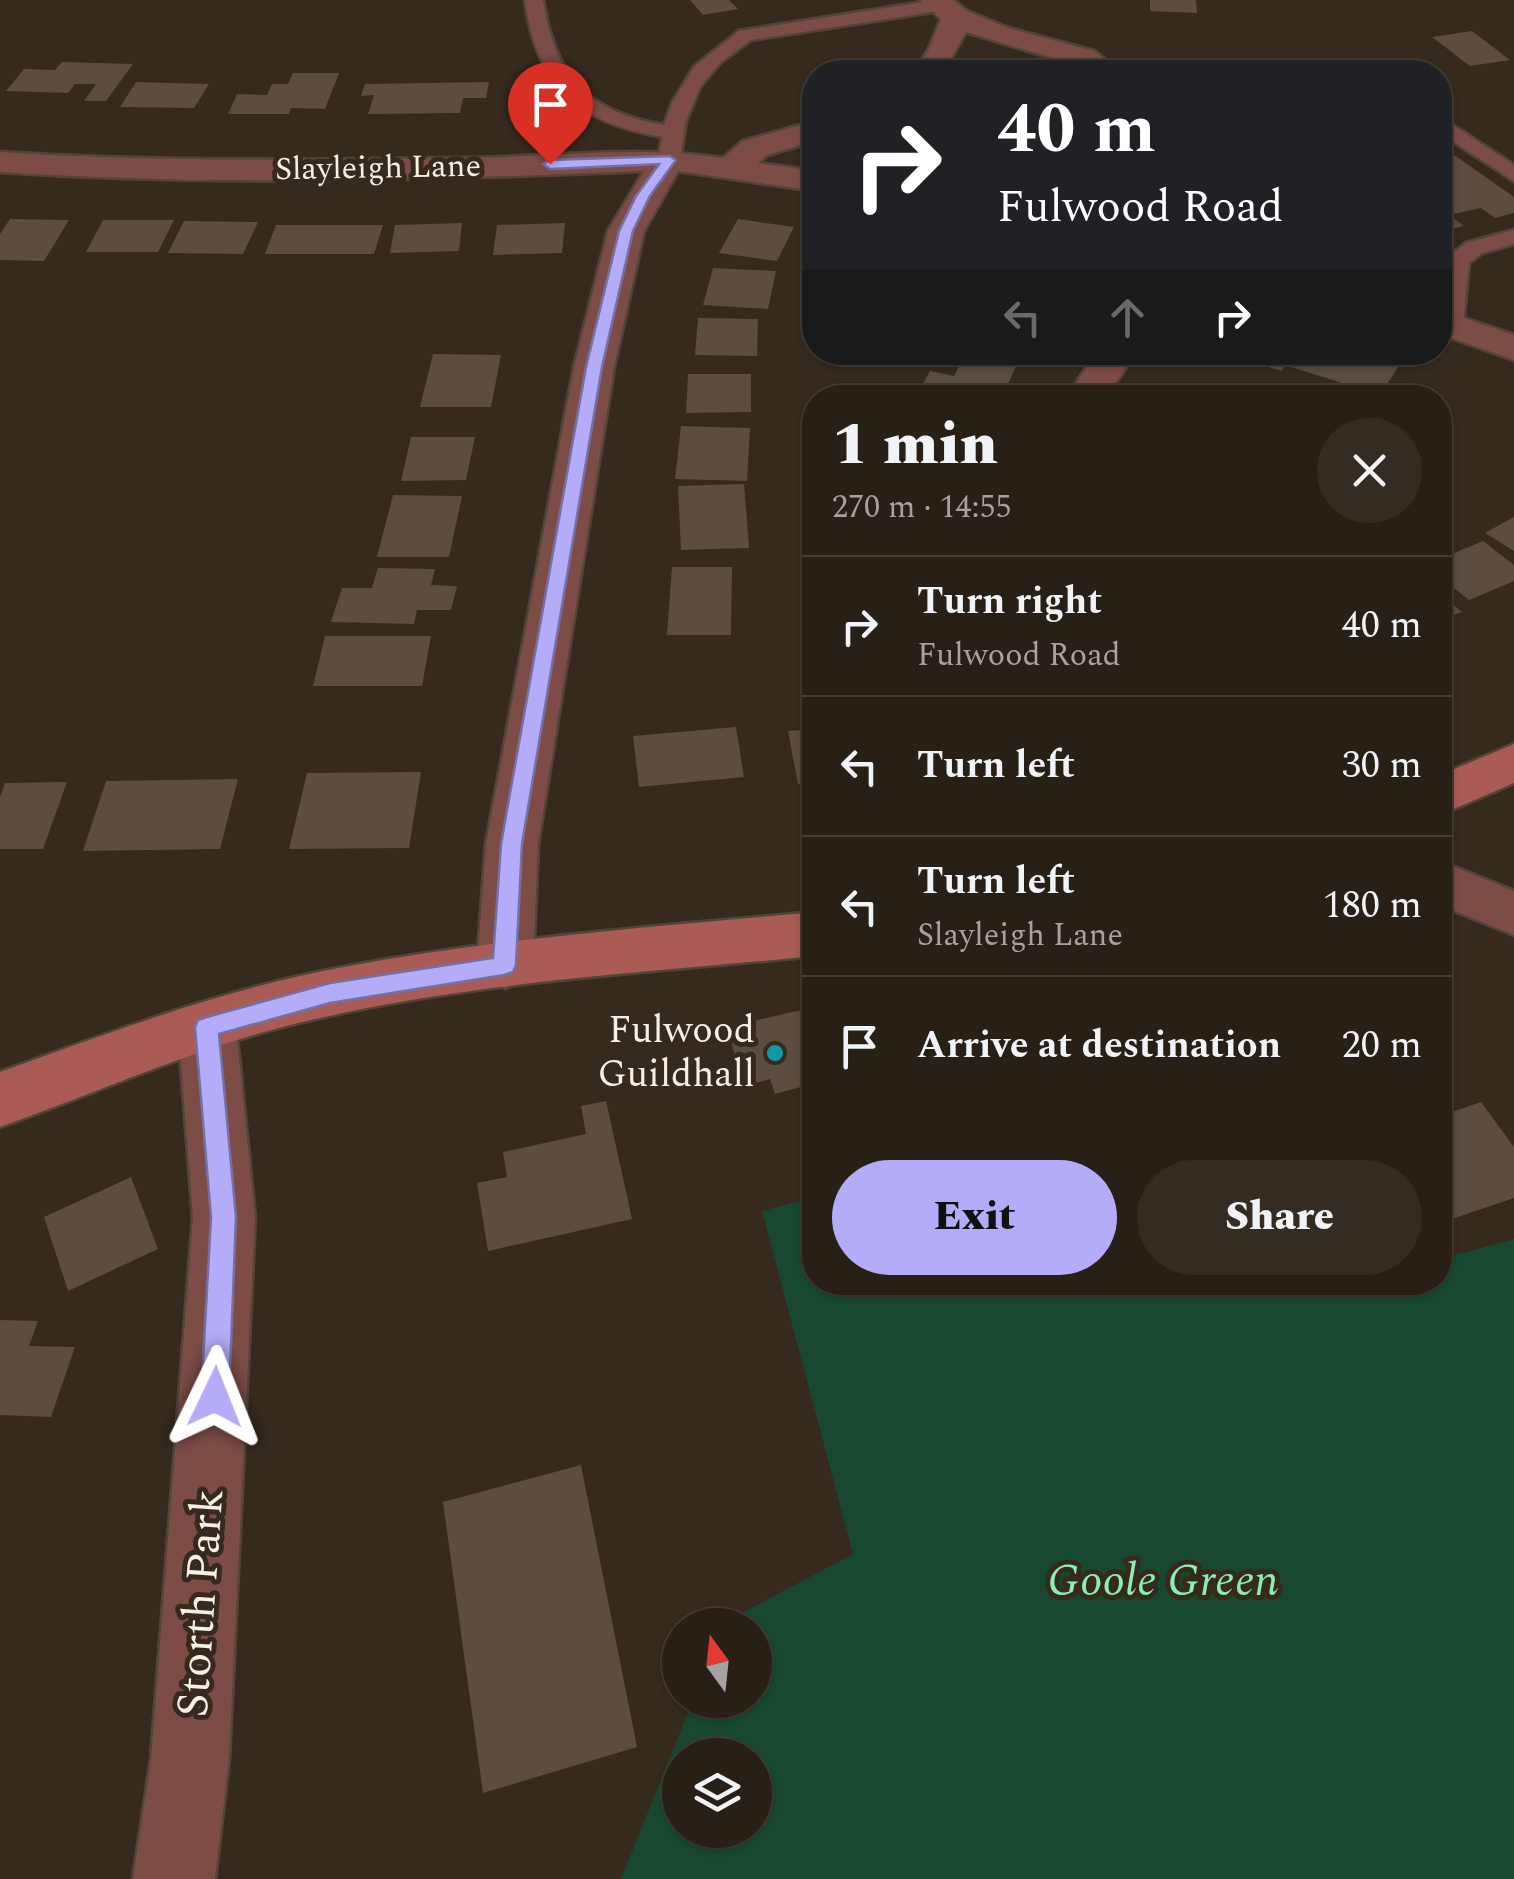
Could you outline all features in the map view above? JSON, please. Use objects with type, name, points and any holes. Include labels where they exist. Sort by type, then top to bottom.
[{"type":"street","points":[[937,60],[943,52],[943,8],[1042,48],[1089,60]]},
{"type":"street","points":[[734,166],[756,148],[802,135]]},
{"type":"street","name":"Slayleigh Lane","points":[[0,162],[136,171],[470,168],[671,146],[734,166],[802,179]]},
{"type":"street","points":[[504,965],[512,844],[594,367],[626,231],[671,146]]},
{"type":"street","points":[[1452,326],[1514,348]]},
{"type":"street","points":[[1452,790],[1514,762]]},
{"type":"street","points":[[1452,887],[1514,914]]},
{"type":"street","points":[[0,1102],[22,1090],[207,1027],[330,993],[504,965],[802,935]]},
{"type":"street","name":"Storth Park","points":[[174,1879],[191,1740],[214,1433],[224,1217],[207,1027]]},
{"type":"lane","points":[[534,0],[538,32],[563,80],[594,111],[671,146],[680,104],[718,50],[746,35],[870,6],[943,8]]},
{"type":"lane","points":[[1452,132],[1514,176]]},
{"type":"lane","points":[[1452,256],[1514,237]]},
{"type":"green space","name":"Goole Green","points":[[802,1200],[802,1295],[1452,1295],[1452,1256],[1514,1239],[1514,1879],[621,1879],[662,1777],[662,1848],[772,1848],[772,1738],[678,1738],[686,1718],[772,1718],[772,1608],[751,1608],[853,1554],[762,1211]]},
{"type":"building","points":[[690,0],[729,0],[738,9],[703,15]]},
{"type":"building","points":[[1150,0],[1196,0],[1197,13],[1150,11]]},
{"type":"building","points":[[1472,31],[1510,60],[1470,66],[1432,37]]},
{"type":"building","points":[[62,62],[133,64],[106,101],[84,101],[96,84],[75,84],[68,93],[6,91],[24,69],[55,70]]},
{"type":"building","points":[[293,73],[339,73],[325,109],[291,108],[289,114],[228,114],[237,94],[267,95],[272,84],[288,84]]},
{"type":"building","points":[[136,82],[209,84],[194,108],[120,107]]},
{"type":"building","points":[[489,82],[486,98],[463,98],[460,113],[368,114],[374,95],[361,96],[365,84]]},
{"type":"building","points":[[1452,153],[1514,197],[1514,213],[1495,218],[1481,208],[1452,214]]},
{"type":"building","points":[[1452,217],[1464,226],[1452,229]]},
{"type":"building","points":[[10,219],[69,220],[44,261],[0,260],[0,234]]},
{"type":"building","points":[[738,219],[794,227],[777,261],[719,253]]},
{"type":"building","points":[[103,220],[174,220],[158,252],[86,252]]},
{"type":"building","points":[[184,221],[258,222],[243,254],[168,253]]},
{"type":"building","points":[[462,223],[459,251],[390,253],[395,225]]},
{"type":"building","points":[[565,223],[562,253],[493,255],[497,225]]},
{"type":"building","points":[[276,225],[383,225],[374,254],[265,254]]},
{"type":"building","points":[[713,268],[776,271],[768,309],[703,305]]},
{"type":"building","points":[[698,318],[758,319],[757,356],[695,355]]},
{"type":"building","points":[[433,354],[501,355],[491,407],[420,407]]},
{"type":"building","points":[[960,365],[1017,365],[1008,384],[1013,385],[922,385],[930,371],[954,376]]},
{"type":"building","points":[[1261,365],[1285,365],[1282,371]]},
{"type":"building","points":[[1399,366],[1387,385],[1348,385],[1291,367]]},
{"type":"building","points":[[688,374],[751,374],[751,412],[686,413]]},
{"type":"building","points":[[681,426],[750,428],[747,481],[675,479]]},
{"type":"building","points":[[411,437],[475,437],[466,480],[401,481]]},
{"type":"building","points":[[744,484],[749,548],[681,550],[678,486]]},
{"type":"building","points":[[393,495],[462,496],[449,557],[377,557]]},
{"type":"building","points":[[1514,517],[1514,551],[1485,533]]},
{"type":"building","points":[[1483,541],[1514,565],[1514,581],[1469,600],[1452,587],[1452,554]]},
{"type":"building","points":[[672,567],[732,567],[731,635],[667,635]]},
{"type":"building","points":[[378,568],[435,569],[431,585],[457,586],[451,610],[417,610],[414,624],[331,622],[342,588],[372,588]]},
{"type":"building","points":[[325,636],[431,636],[422,686],[313,686]]},
{"type":"building","points":[[736,727],[744,777],[639,787],[633,736]]},
{"type":"building","points":[[802,730],[802,784],[798,784],[788,731]]},
{"type":"building","points":[[421,772],[409,848],[289,849],[307,773]]},
{"type":"building","points":[[238,779],[220,849],[83,851],[106,781]]},
{"type":"building","points":[[67,782],[43,849],[0,849],[0,797],[5,783]]},
{"type":"building","name":"Fulwood Guildhall","points":[[802,1010],[802,1087],[775,1094],[770,1079],[745,1086],[726,1027]]},
{"type":"building","points":[[606,1101],[632,1219],[488,1251],[477,1183],[507,1177],[503,1152],[586,1134],[581,1106]]},
{"type":"building","points":[[1481,1102],[1514,1147],[1514,1198],[1452,1219],[1452,1112]]},
{"type":"building","points":[[131,1177],[158,1249],[68,1291],[44,1217]]},
{"type":"building","points":[[0,1320],[38,1321],[29,1346],[75,1347],[51,1417],[0,1415]]},
{"type":"building","points":[[581,1465],[637,1747],[483,1793],[443,1502]]},
{"type":"place","name":"Fulwood Guildhall","points":[[775,1053]]},
{"type":"route","points":[[215,1397],[224,1217],[207,1027],[330,993],[504,965],[512,844],[594,367],[626,231],[643,196],[670,160],[550,164]]}]
